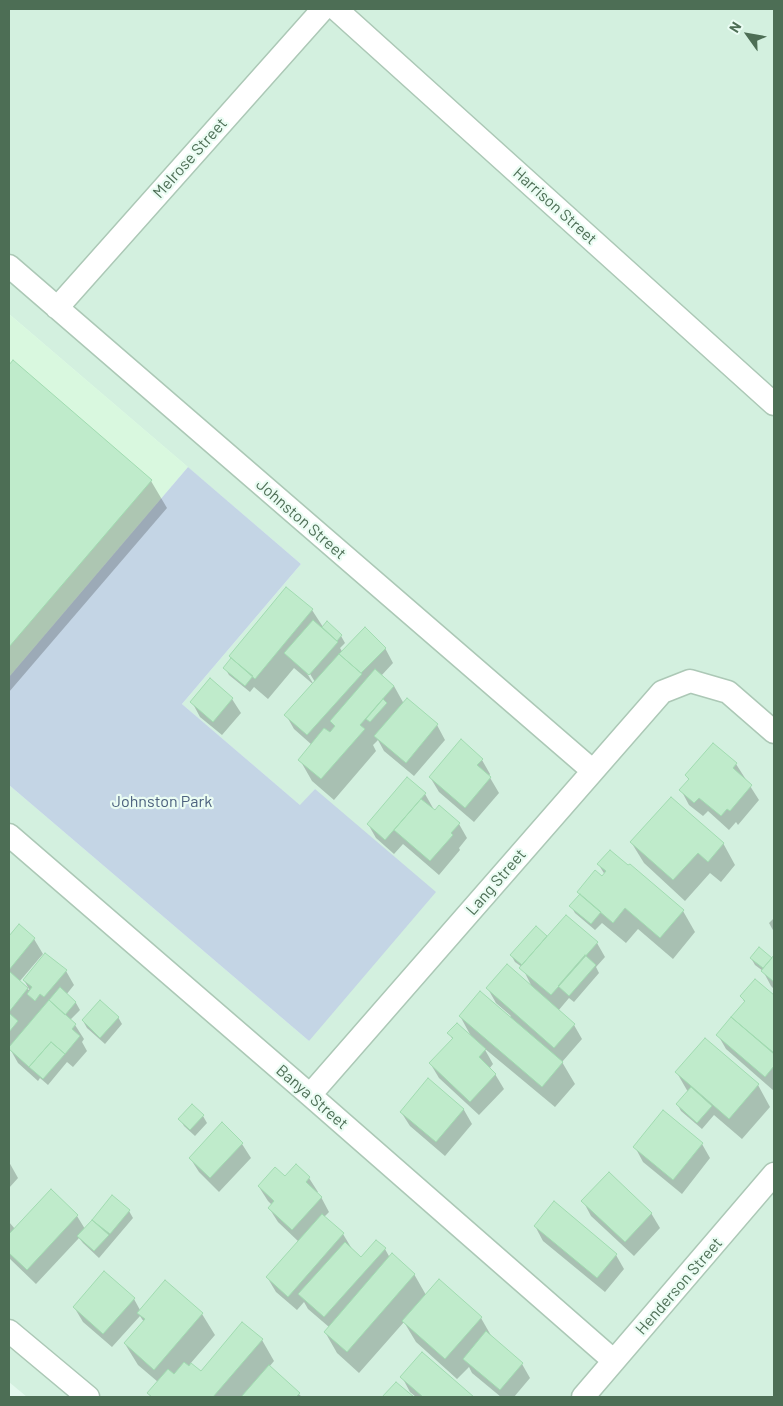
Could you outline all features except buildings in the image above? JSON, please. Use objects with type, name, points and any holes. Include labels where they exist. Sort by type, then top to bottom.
[{"type":"street","name":"Melrose Street","points":[[57,308],[323,9]]},
{"type":"street","name":"Harrison Street","points":[[336,9],[774,404]]},
{"type":"street","name":"Johnston Street","points":[[9,266],[593,771]]},
{"type":"street","name":"Lang Street","points":[[310,1095],[662,692],[690,681],[728,692],[774,732]]},
{"type":"street","name":"Banya Street","points":[[9,835],[614,1361]]},
{"type":"street","name":"Henderson Street","points":[[583,1397],[774,1174]]},
{"type":"street","points":[[9,1331],[88,1397]]},
{"type":"shaded area","points":[[9,9],[774,9],[774,1397],[27,1397],[9,1382],[9,785],[309,1041],[315,789],[301,806],[182,704],[301,564],[9,314]]},
{"type":"shaded area","points":[[9,314],[188,467],[9,677]]},
{"type":"green space","name":"Johnston Park","points":[[188,467],[301,564],[182,704],[300,805],[315,789],[436,892],[309,1041],[9,785],[9,677]]}]
